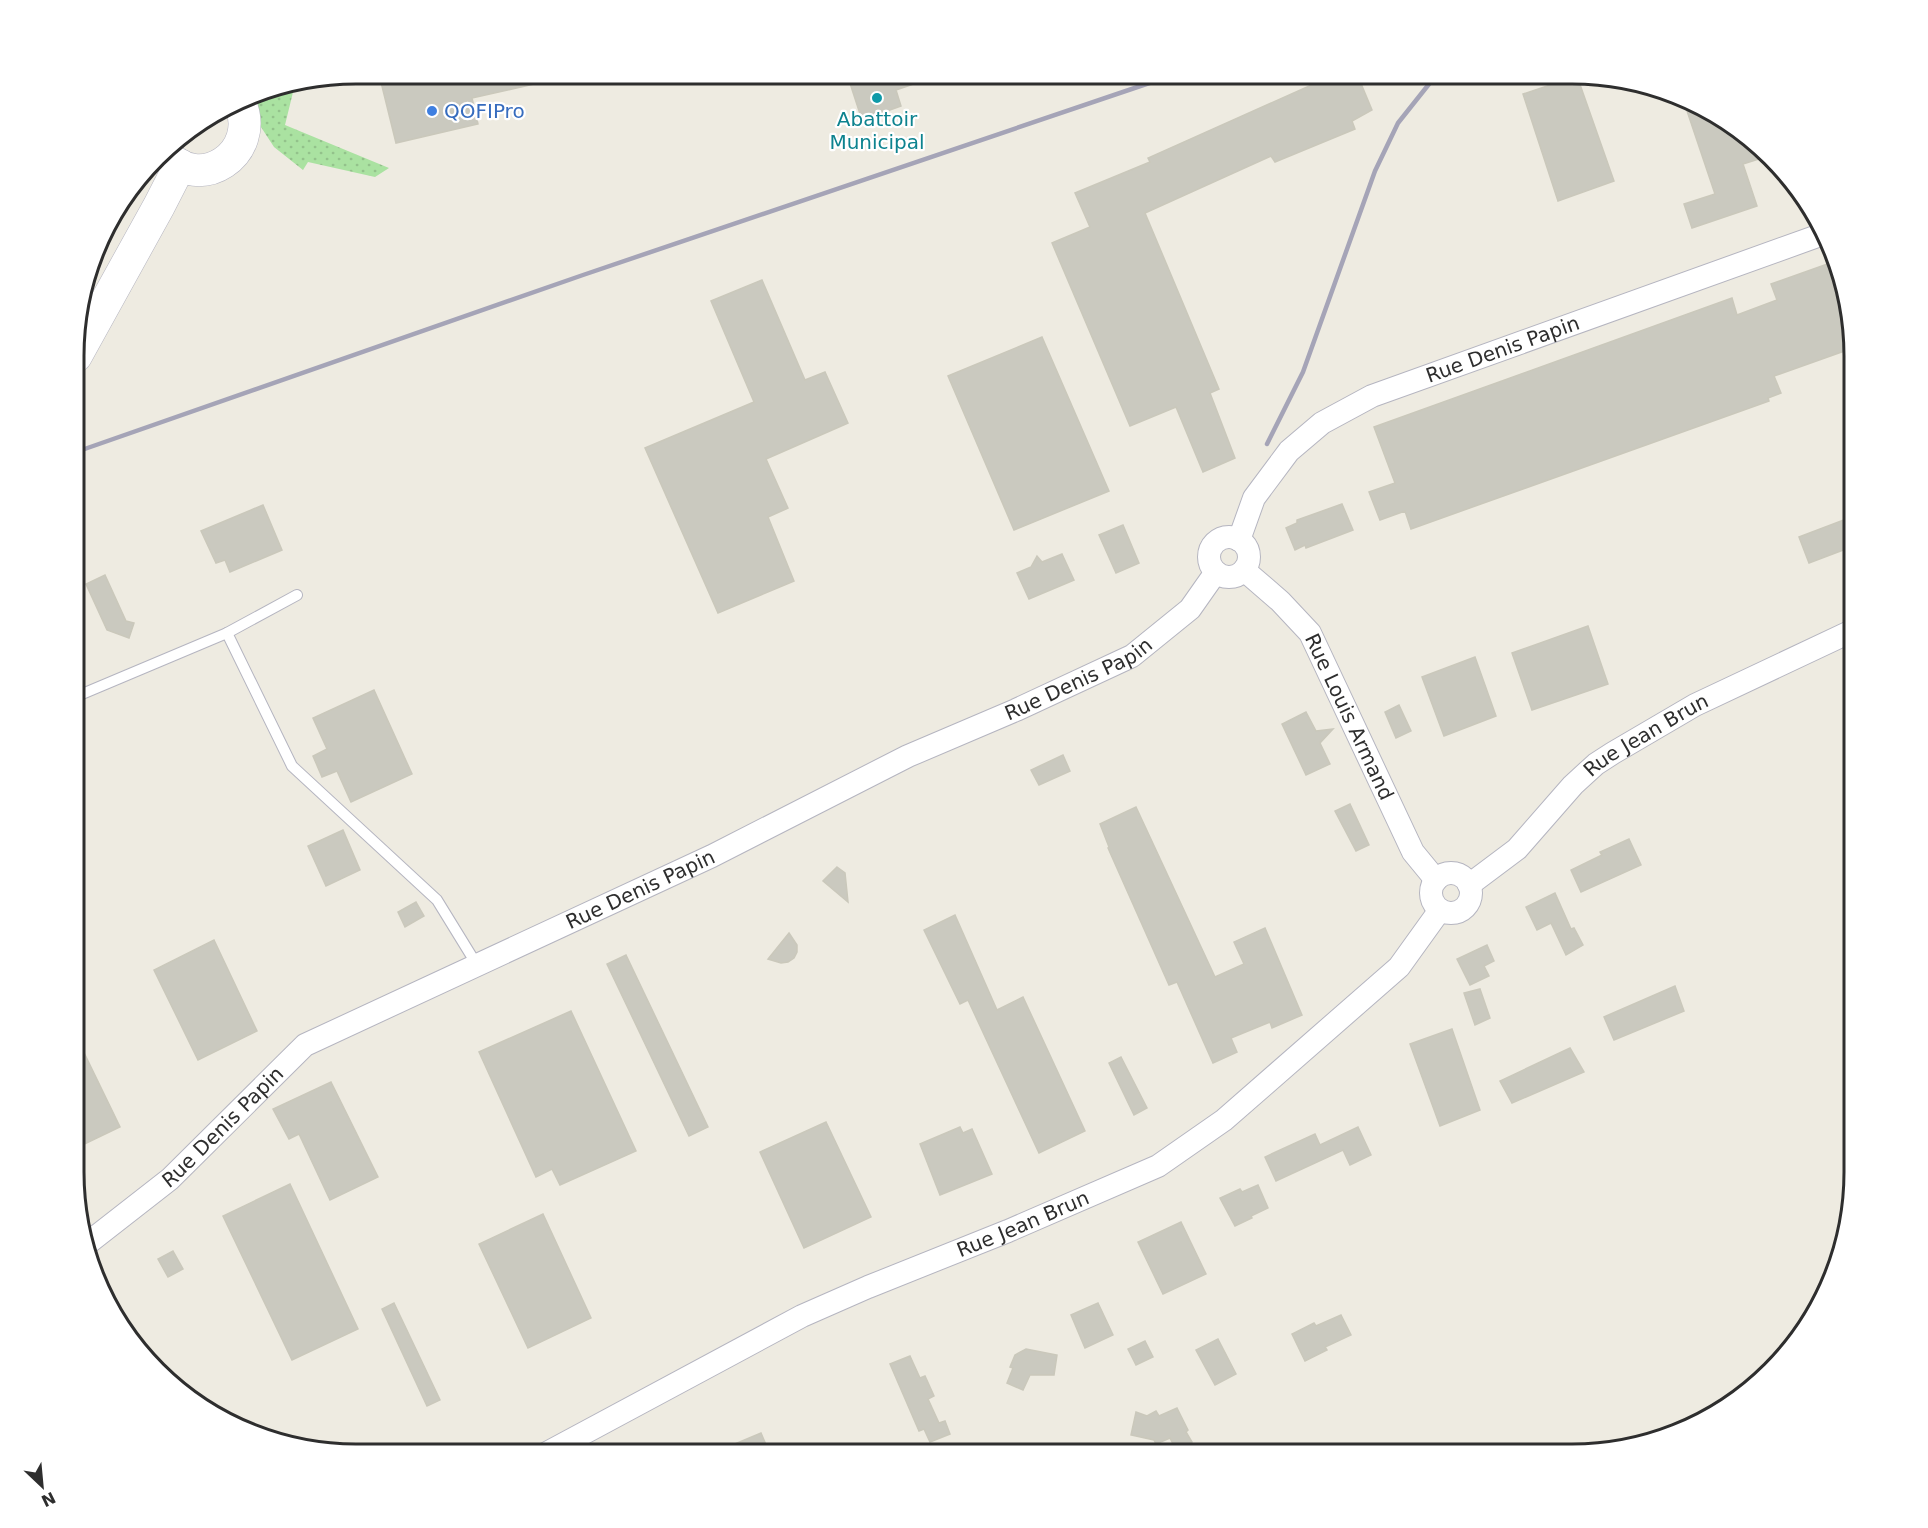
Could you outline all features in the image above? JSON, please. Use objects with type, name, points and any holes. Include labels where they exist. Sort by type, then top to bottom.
[{"type":"main road","points":[[85,340],[159,206],[172,158],[194,170],[209,169],[223,164],[242,142],[246,127],[243,109]]},
{"type":"street","name":"Rue Denis Papin","points":[[1239,540],[1254,498],[1289,451],[1322,423],[1372,396],[1816,237]]},
{"type":"street","points":[[1231,537],[1239,540],[1248,554],[1244,570],[1237,576],[1230,577],[1224,577],[1216,572],[1210,564],[1209,557],[1213,545],[1224,538],[1231,537]]},
{"type":"street","name":"Rue Louis Armand","points":[[1244,570],[1280,601],[1310,633],[1413,852],[1436,880]]},
{"type":"street","name":"Rue Denis Papin","points":[[92,1240],[170,1179],[305,1045],[712,856],[908,756],[1016,710],[1131,656],[1190,609],[1216,572]]},
{"type":"street","name":"Rue Jean Brun","points":[[1469,885],[1517,849],[1573,785],[1596,764],[1695,705],[1844,635]]},
{"type":"street","points":[[1448,873],[1454,873],[1466,880],[1469,885],[1470,898],[1464,908],[1452,913],[1440,909],[1432,899],[1432,885],[1448,873]]},
{"type":"street","name":"Rue Jean Brun","points":[[564,1444],[802,1316],[1158,1166],[1224,1120],[1399,967],[1440,909]]},
{"type":"lane","points":[[84,693],[228,633],[297,595]]},
{"type":"lane","points":[[228,633],[292,766],[437,900],[477,965]]},
{"type":"green space","points":[[293,91],[285,125],[389,168],[375,177],[308,162],[303,170],[274,147],[259,124],[258,103]]},
{"type":"building","name":"QOFIPro","points":[[381,84],[534,84],[472,98],[478,124],[396,143]]},
{"type":"building","name":"Abattoir Municipal","points":[[850,84],[914,84],[896,90],[901,106],[862,120]]},
{"type":"building","points":[[1314,84],[1361,84],[1372,110],[1352,121],[1355,129],[1275,162],[1271,156],[1145,213],[1219,389],[1210,393],[1235,458],[1203,472],[1176,407],[1130,426],[1052,243],[1090,227],[1075,193],[1150,162],[1148,158]]},
{"type":"building","points":[[1553,84],[1580,84],[1614,181],[1558,201],[1523,94]]},
{"type":"building","points":[[1687,110],[1708,120],[1738,140],[1759,159],[1743,164],[1757,206],[1692,228],[1684,204],[1715,194]]},
{"type":"building","points":[[1828,264],[1839,303],[1844,351],[1774,376],[1781,393],[1768,398],[1769,401],[1411,529],[1405,511],[1380,520],[1369,492],[1395,483],[1374,427],[1732,298],[1737,315],[1777,300],[1771,284]]},
{"type":"building","points":[[762,280],[805,380],[825,372],[848,423],[766,459],[788,508],[768,517],[794,581],[718,613],[645,448],[754,402],[711,301]]},
{"type":"building","points":[[1042,337],[1109,491],[1014,530],[948,376]]},
{"type":"building","points":[[1342,504],[1353,530],[1295,550],[1286,528],[1297,523],[1297,520]]},
{"type":"building","points":[[263,505],[282,550],[230,572],[225,560],[216,563],[201,531]]},
{"type":"building","points":[[1844,520],[1844,550],[1809,563],[1799,537]]},
{"type":"building","points":[[1123,525],[1139,563],[1116,573],[1099,535]]},
{"type":"building","points":[[1062,554],[1074,580],[1029,599],[1017,573],[1031,567],[1037,556],[1042,562]]},
{"type":"building","points":[[105,575],[126,621],[134,623],[129,638],[107,630],[86,584]]},
{"type":"building","points":[[1588,626],[1608,684],[1532,710],[1512,653]]},
{"type":"building","points":[[1475,657],[1496,716],[1444,736],[1422,677]]},
{"type":"building","points":[[374,690],[412,774],[351,802],[337,771],[322,777],[313,756],[327,749],[313,718]]},
{"type":"building","points":[[1399,705],[1411,731],[1396,738],[1385,712]]},
{"type":"building","points":[[1306,712],[1316,731],[1333,729],[1320,743],[1330,764],[1306,775],[1282,724]]},
{"type":"building","points":[[1063,755],[1070,771],[1039,785],[1031,770]]},
{"type":"building","points":[[1350,804],[1369,845],[1356,851],[1335,811]]},
{"type":"building","points":[[1136,807],[1215,977],[1244,964],[1234,942],[1265,928],[1302,1015],[1272,1028],[1270,1022],[1231,1038],[1237,1052],[1213,1063],[1177,982],[1169,985],[1108,848],[1100,824]]},
{"type":"building","points":[[343,830],[360,870],[326,886],[308,846]]},
{"type":"building","points":[[1629,839],[1641,865],[1581,892],[1571,870],[1602,855],[1600,852]]},
{"type":"building","points":[[837,867],[845,873],[848,902],[823,881]]},
{"type":"building","points":[[1555,893],[1571,929],[1574,928],[1583,945],[1566,955],[1551,923],[1537,930],[1526,907]]},
{"type":"building","points":[[416,902],[424,916],[405,927],[398,912]]},
{"type":"building","points":[[955,915],[997,1010],[1023,997],[1085,1131],[1039,1153],[968,1000],[960,1004],[924,930]]},
{"type":"building","points":[[789,933],[797,945],[794,958],[781,963],[768,959]]},
{"type":"building","points":[[214,940],[257,1031],[198,1060],[154,970]]},
{"type":"building","points":[[1487,945],[1494,961],[1484,966],[1489,976],[1470,985],[1457,959]]},
{"type":"building","points":[[626,955],[708,1127],[689,1136],[607,964]]},
{"type":"building","points":[[1675,986],[1684,1011],[1614,1040],[1604,1017]]},
{"type":"building","points":[[1480,989],[1490,1018],[1475,1025],[1464,993]]},
{"type":"building","points":[[571,1011],[636,1151],[560,1185],[552,1169],[536,1177],[479,1052]]},
{"type":"building","points":[[1452,1029],[1480,1110],[1440,1126],[1410,1044]]},
{"type":"building","points":[[1570,1048],[1584,1072],[1512,1103],[1500,1081]]},
{"type":"building","points":[[84,1053],[120,1127],[84,1144]]},
{"type":"building","points":[[1121,1057],[1147,1108],[1134,1115],[1109,1063]]},
{"type":"building","points":[[331,1082],[378,1177],[330,1200],[299,1134],[289,1139],[273,1109]]},
{"type":"building","points":[[826,1122],[871,1217],[804,1248],[760,1152]]},
{"type":"building","points":[[960,1127],[963,1133],[972,1129],[992,1174],[940,1195],[920,1144]]},
{"type":"building","points":[[1358,1127],[1371,1155],[1350,1165],[1343,1150],[1276,1181],[1265,1157],[1315,1134],[1320,1145]]},
{"type":"building","points":[[290,1184],[358,1329],[292,1360],[223,1216]]},
{"type":"building","points":[[1258,1185],[1268,1208],[1235,1226],[1220,1198],[1240,1189],[1242,1192]]},
{"type":"building","points":[[543,1214],[591,1318],[528,1348],[479,1244]]},
{"type":"building","points":[[1181,1222],[1206,1274],[1163,1294],[1138,1242]]},
{"type":"building","points":[[173,1251],[183,1269],[168,1277],[158,1259]]},
{"type":"building","points":[[394,1303],[440,1400],[427,1406],[382,1309]]},
{"type":"building","points":[[1098,1303],[1113,1335],[1085,1348],[1071,1315]]},
{"type":"building","points":[[1341,1315],[1351,1335],[1325,1347],[1327,1350],[1305,1361],[1292,1334],[1314,1323],[1316,1326]]},
{"type":"building","points":[[1218,1339],[1236,1374],[1215,1385],[1196,1350]]},
{"type":"building","points":[[1145,1341],[1153,1357],[1136,1365],[1128,1349]]},
{"type":"building","points":[[1026,1349],[1057,1355],[1054,1375],[1030,1375],[1023,1390],[1007,1383],[1015,1355]]},
{"type":"building","points":[[910,1356],[920,1378],[925,1376],[934,1396],[928,1399],[939,1423],[945,1421],[950,1434],[930,1442],[924,1429],[919,1431],[890,1364]]},
{"type":"building","points":[[1177,1408],[1192,1442],[1173,1444],[1170,1438],[1156,1444],[1154,1440],[1131,1435],[1136,1412],[1147,1416],[1156,1411],[1159,1416]]},
{"type":"building","points":[[761,1433],[766,1444],[735,1444]]},
{"type":"railway","points":[[84,449],[583,275],[1146,84]]},
{"type":"railway","points":[[1267,444],[1303,372],[1375,171],[1398,123],[1429,84]]},
{"type":"place","name":"Abattoir Municipal","points":[[877,98]]},
{"type":"place","name":"QOFIPro","points":[[432,111]]}]
